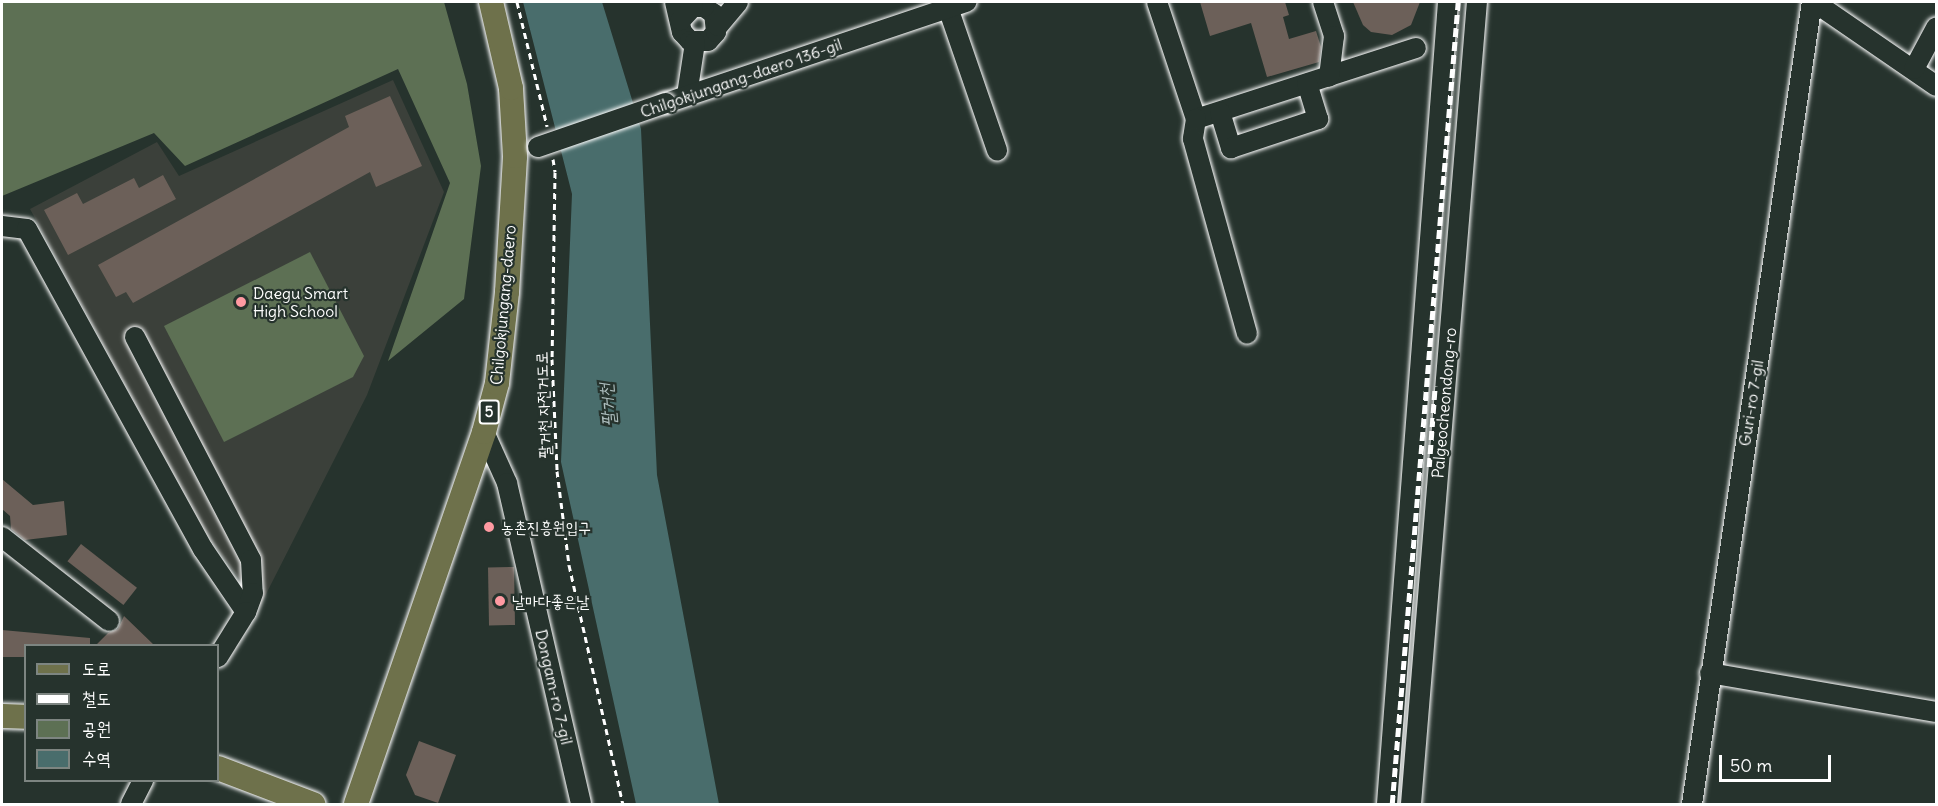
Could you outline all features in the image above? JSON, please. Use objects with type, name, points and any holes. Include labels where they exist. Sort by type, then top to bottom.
[{"type":"main road","name":"Chilgokjungang-daero","points":[[356,804],[484,432],[497,383],[507,292],[515,156],[511,88],[491,2]]},
{"type":"main road","points":[[2,716],[24,717]]},
{"type":"main road","points":[[219,768],[313,804]]},
{"type":"street","points":[[718,26],[714,14],[705,7],[678,11],[685,37],[695,43],[708,41],[738,2]]},
{"type":"street","name":"Chilgokjungang-daero 136-gil","points":[[515,156],[687,95],[730,83],[946,5],[966,2]]},
{"type":"street","points":[[1157,2],[1196,119],[1193,139],[1247,334]]},
{"type":"street","points":[[1323,2],[1334,36],[1329,77]]},
{"type":"street","name":"Palgeocheondong-ro","points":[[1387,804],[1448,2]]},
{"type":"street","name":"Palgeocheondong-ro","points":[[1411,804],[1477,2]]},
{"type":"street","points":[[1813,2],[1936,86]]},
{"type":"street","name":"Guri-ro 7-gil","points":[[1692,804],[1813,2]]},
{"type":"street","points":[[946,5],[997,150]]},
{"type":"street","points":[[1914,69],[1936,28]]},
{"type":"street","points":[[687,95],[695,43]]},
{"type":"street","points":[[1196,119],[1416,48]]},
{"type":"street","points":[[1220,112],[1231,148],[1318,119],[1307,84]]},
{"type":"street","points":[[2,226],[27,229],[197,539],[246,612]]},
{"type":"street","points":[[135,337],[251,560],[253,593],[246,612],[219,655]]},
{"type":"street","name":"Dongam-ro 7-gil","points":[[484,432],[507,483],[581,804]]},
{"type":"street","points":[[2,537],[109,621]]},
{"type":"street","points":[[1710,673],[1936,712]]},
{"type":"path","name":"팔거천 자전거도로","points":[[517,2],[546,144],[555,172],[552,359],[557,471],[569,565],[623,804]]},
{"type":"shaded area","name":"Daegu Smart High School","points":[[393,80],[444,192],[367,395],[260,606],[206,534],[30,209],[157,142],[179,176]]},
{"type":"green space","points":[[2,2],[444,2],[467,84],[481,166],[464,299],[388,361],[450,183],[398,69],[185,166],[154,133],[2,196]]},
{"type":"green space","points":[[310,252],[364,356],[353,377],[224,442],[164,326]]},
{"type":"water","name":"팔거천","points":[[523,2],[602,2],[641,129],[657,475],[719,804],[636,804],[561,462],[572,194]]},
{"type":"building","points":[[1200,2],[1285,2],[1289,15],[1283,17],[1289,39],[1316,31],[1321,47],[1319,62],[1267,77],[1251,23],[1210,36]]},
{"type":"building","points":[[1353,2],[1420,2],[1411,25],[1392,35],[1371,32],[1363,25]]},
{"type":"building","points":[[390,96],[422,166],[376,187],[370,172],[133,303],[126,292],[116,297],[98,265],[349,127],[345,116]]},
{"type":"building","points":[[163,175],[176,199],[68,255],[44,210],[77,193],[83,204],[134,178],[139,188]]},
{"type":"building","points":[[2,479],[33,505],[64,501],[67,535],[25,540],[11,529],[10,516],[2,509]]},
{"type":"building","points":[[81,544],[137,588],[123,605],[67,561]]},
{"type":"building","points":[[488,567],[514,567],[515,625],[489,625]]},
{"type":"building","points":[[124,616],[153,644],[97,644],[108,633],[118,629]]},
{"type":"building","points":[[2,630],[90,638],[90,644],[24,644],[24,657],[2,657]]},
{"type":"building","points":[[419,741],[456,755],[438,803],[415,795],[406,775]]},
{"type":"railway","points":[[1392,804],[1458,2]]},
{"type":"railway","points":[[1429,467],[1435,386]]},
{"type":"place","name":"Daegu Smart High School","points":[[241,302]]},
{"type":"place","name":"농촌진흥원입구","points":[[489,527]]},
{"type":"place","name":"날마다좋은날","points":[[500,601]]}]
